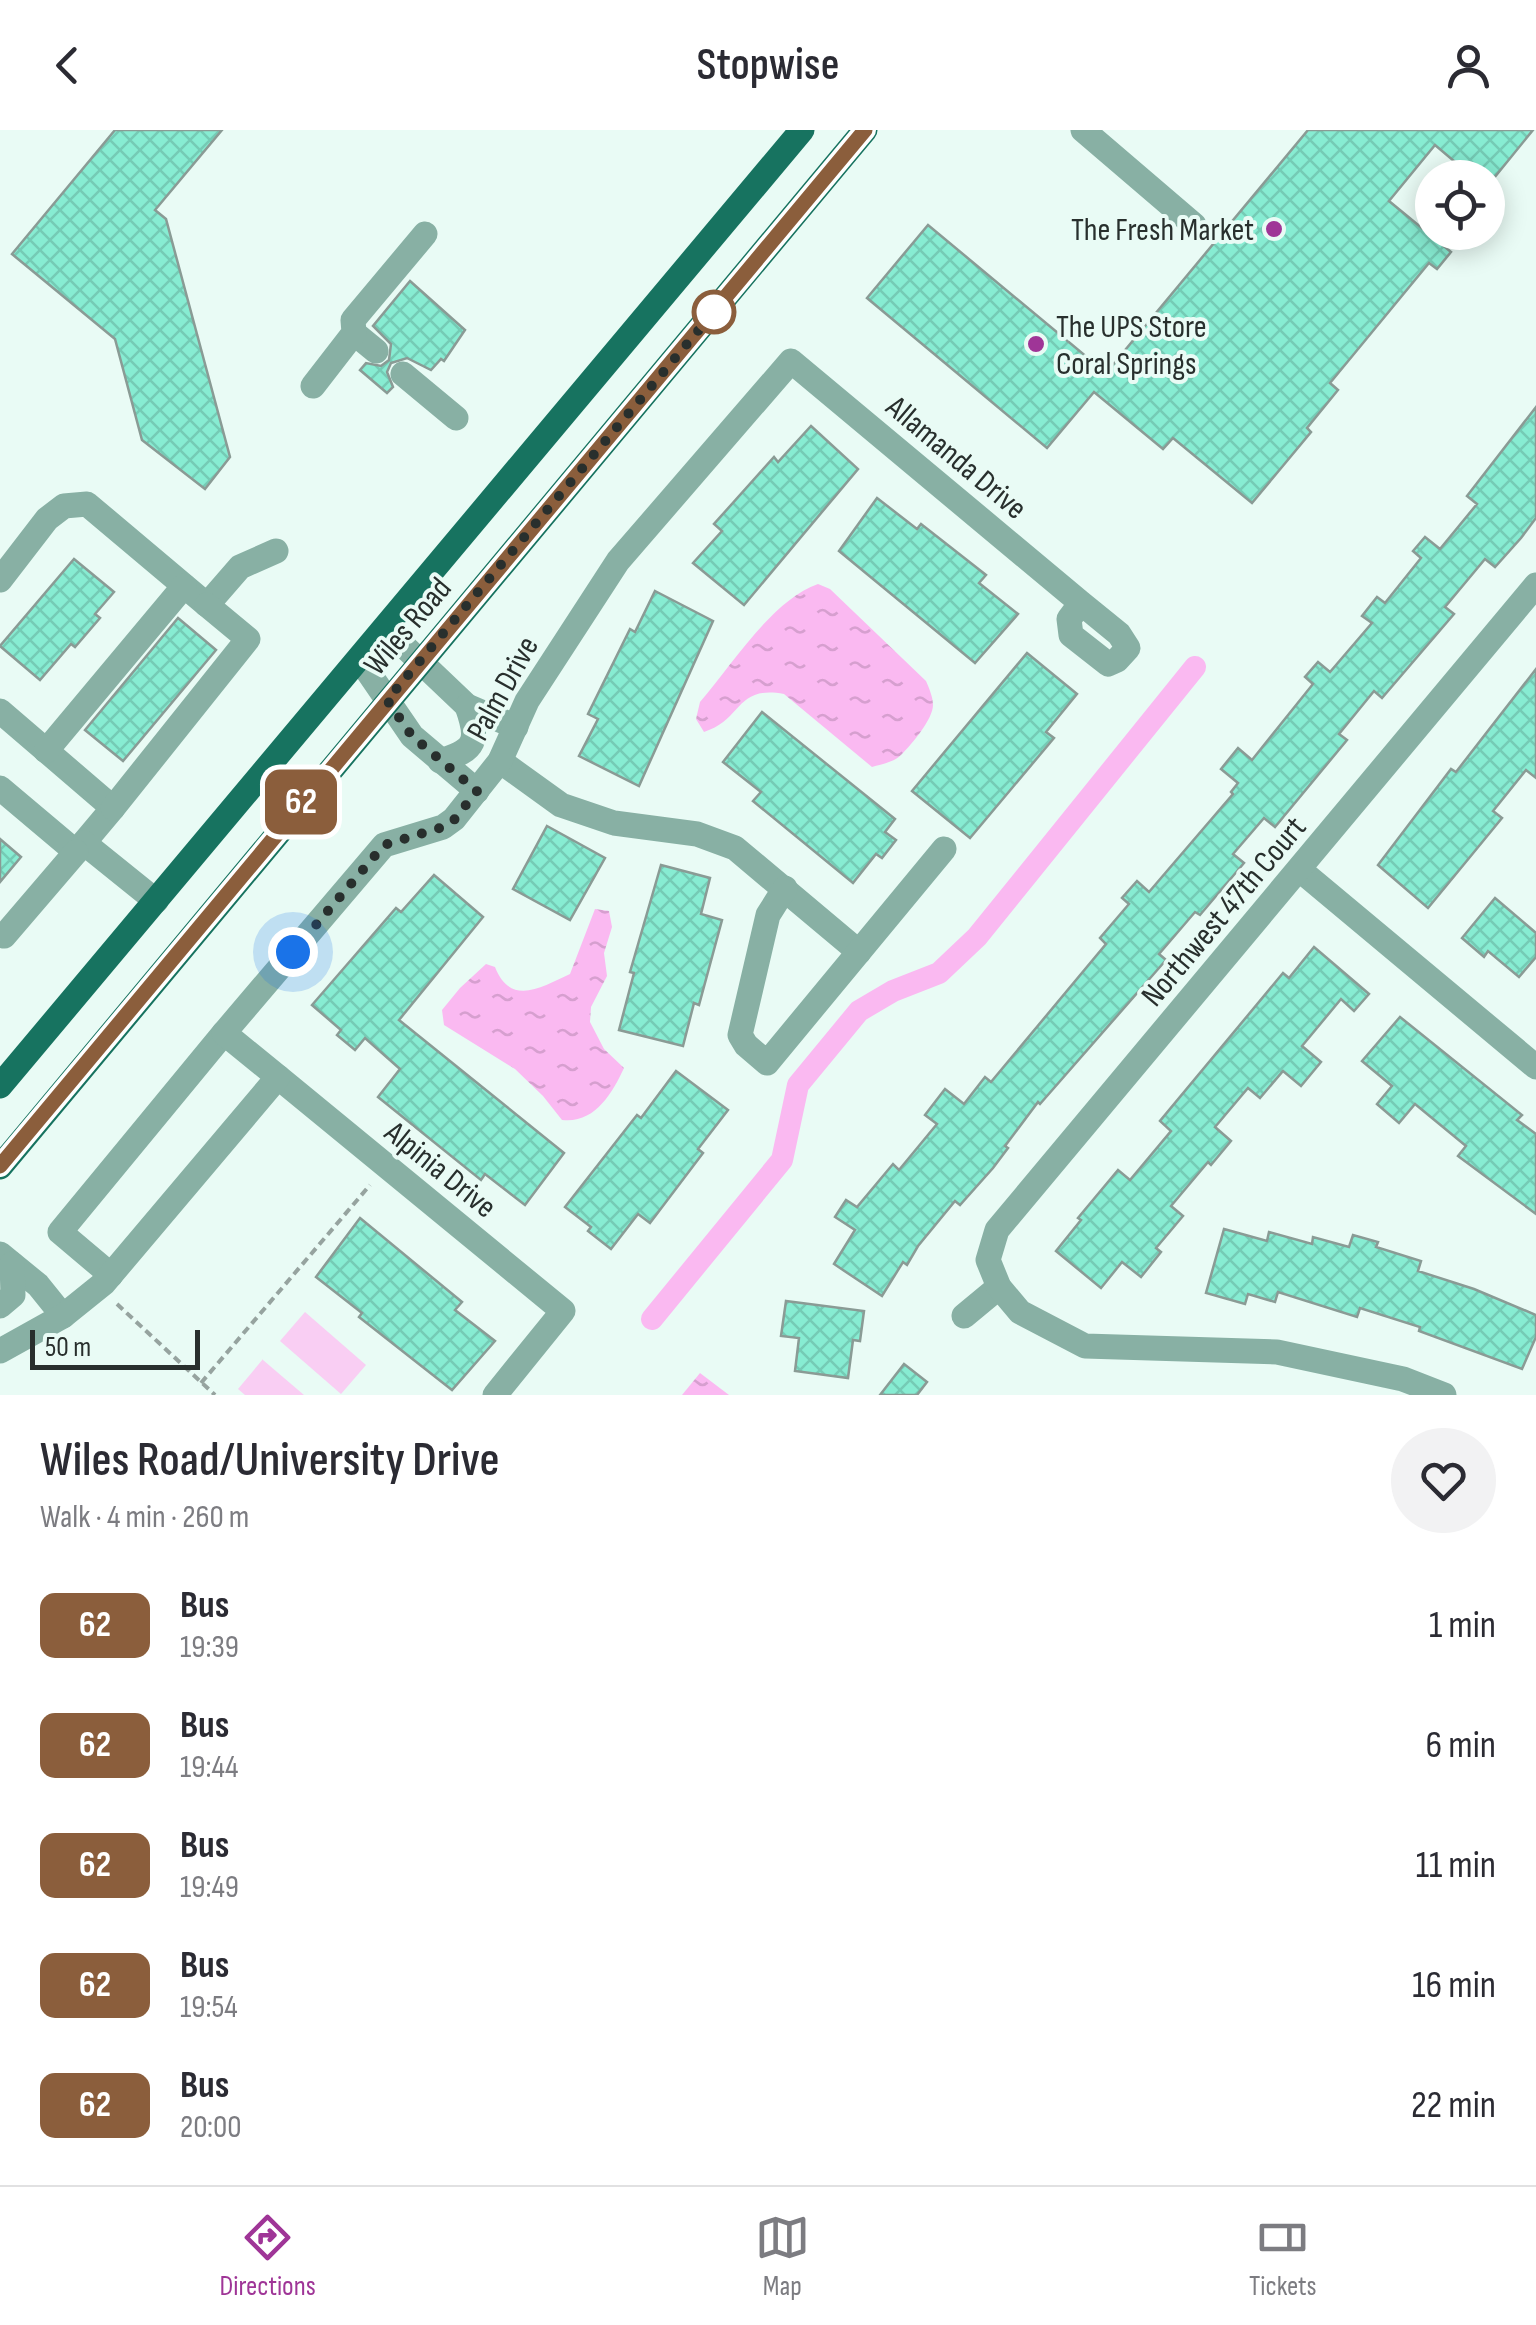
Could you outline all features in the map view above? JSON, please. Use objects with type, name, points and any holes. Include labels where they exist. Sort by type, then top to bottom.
[{"type":"main road","name":"Wiles Road","points":[[0,1086],[802,130]]},
{"type":"main road","name":"Wiles Road","points":[[0,1166],[866,130]]},
{"type":"street","points":[[1083,130],[1194,226]]},
{"type":"street","points":[[376,351],[354,333],[352,320],[424,234]]},
{"type":"street","points":[[313,386],[354,333]]},
{"type":"street","name":"Allamanda Drive","points":[[791,361],[1082,603]]},
{"type":"street","name":"Palm Drive","points":[[107,1279],[60,1232],[384,845],[454,820],[500,762],[527,701],[618,560],[791,361]]},
{"type":"street","points":[[404,374],[456,418]]},
{"type":"street","points":[[0,580],[47,519],[64,506],[87,504],[248,639],[4,936]]},
{"type":"street","points":[[207,605],[240,566],[276,550]]},
{"type":"street","points":[[46,751],[184,586]]},
{"type":"street","name":"Northwest 47th Court","points":[[998,1287],[988,1260],[997,1230],[1536,586]]},
{"type":"street","points":[[386,629],[467,706],[516,727]]},
{"type":"street","points":[[360,660],[412,736],[477,791]]},
{"type":"street","points":[[440,760],[463,754],[471,746],[475,734],[467,706]]},
{"type":"street","points":[[0,711],[113,808]]},
{"type":"street","points":[[500,762],[561,806],[614,822],[697,834],[735,848],[859,952]]},
{"type":"street","points":[[0,788],[156,901]]},
{"type":"street","points":[[785,888],[768,916],[740,1034],[746,1045],[767,1063],[944,849]]},
{"type":"street","points":[[1300,870],[1536,1067]]},
{"type":"street","points":[[1,1348],[63,1316],[107,1279],[278,1077],[224,1033]]},
{"type":"street","name":"Alpinia Drive","points":[[278,1077],[563,1312],[495,1395]]},
{"type":"street","points":[[6,1259],[38,1286],[63,1316]]},
{"type":"street","points":[[0,1306],[13,1294],[6,1259]]},
{"type":"street","points":[[964,1316],[998,1287],[1020,1312],[1085,1346],[1277,1352],[1403,1379],[1444,1395]]},
{"type":"path","points":[[201,1383],[386,1166]]},
{"type":"path","points":[[107,1279],[120,1310],[215,1395]]},
{"type":"shaded area","points":[[305,1312],[366,1365],[341,1394],[280,1341]]},
{"type":"shaded area","points":[[263,1359],[304,1395],[245,1395],[238,1389]]},
{"type":"water","points":[[818,584],[830,589],[926,681],[933,702],[930,717],[911,744],[892,761],[872,767],[784,694],[756,694],[717,727],[704,732],[696,719],[700,702],[754,635],[785,604]]},
{"type":"water","points":[[595,909],[609,911],[612,927],[604,953],[607,976],[591,1007],[590,1022],[604,1049],[624,1068],[608,1097],[593,1112],[562,1120],[515,1069],[444,1025],[442,1010],[486,964],[495,967],[510,987],[519,990],[539,988],[570,974]]},
{"type":"water","points":[[700,1373],[729,1395],[682,1395]]},
{"type":"building","points":[[115,130],[222,130],[155,210],[166,219],[230,457],[205,489],[142,440],[115,339],[12,254]]},
{"type":"building","points":[[1308,130],[1533,130],[1505,164],[1505,160],[1453,160],[1435,145],[1423,160],[1415,160],[1415,169],[1389,201],[1415,222],[1415,250],[1451,252],[1437,269],[1429,263],[1330,383],[1338,390],[1307,428],[1311,432],[1252,503],[1173,438],[1163,449],[1094,392],[1047,448],[867,298],[928,225],[1106,373]]},
{"type":"building","points":[[410,281],[465,330],[444,361],[441,359],[431,370],[407,358],[391,363],[387,372],[393,387],[387,393],[360,370],[366,363],[381,366],[389,360],[391,344],[373,326]]},
{"type":"building","points":[[1536,407],[1536,518],[1521,538],[1495,567],[1485,559],[1445,607],[1454,614],[1382,698],[1374,691],[1339,734],[1347,740],[1275,827],[1264,818],[1233,854],[1244,863],[1200,915],[1195,912],[1159,954],[1166,960],[1038,1102],[993,1168],[960,1205],[955,1201],[907,1265],[903,1262],[882,1296],[834,1264],[855,1230],[835,1217],[846,1200],[857,1207],[893,1164],[899,1170],[937,1124],[925,1115],[945,1089],[964,1104],[985,1077],[991,1082],[1106,944],[1100,938],[1129,904],[1122,898],[1137,881],[1149,892],[1233,794],[1238,783],[1221,769],[1238,748],[1252,760],[1313,684],[1305,677],[1318,662],[1330,672],[1372,623],[1362,616],[1377,597],[1385,603],[1421,558],[1413,551],[1425,537],[1440,549],[1477,504],[1467,496]]},
{"type":"building","points":[[811,426],[858,469],[744,605],[693,563],[722,531],[714,524],[774,457],[778,462]]},
{"type":"building","points":[[877,498],[917,529],[921,524],[986,575],[979,583],[1018,614],[975,663],[839,551]]},
{"type":"building","points":[[74,559],[114,592],[95,614],[100,618],[40,680],[0,646]]},
{"type":"building","points":[[655,591],[713,621],[639,786],[579,756],[598,719],[588,714],[630,629],[635,632]]},
{"type":"building","points":[[178,618],[216,650],[123,761],[85,730]]},
{"type":"building","points":[[1027,653],[1077,694],[1046,732],[1054,738],[970,838],[912,791]]},
{"type":"building","points":[[1536,669],[1536,778],[1526,770],[1493,811],[1502,818],[1428,908],[1378,865],[1451,769],[1456,772]]},
{"type":"building","points":[[762,712],[895,819],[885,832],[896,840],[882,858],[876,854],[853,883],[753,801],[761,792],[723,762]]},
{"type":"building","points":[[547,826],[605,858],[570,920],[513,889]]},
{"type":"building","points":[[0,839],[21,857],[0,882]]},
{"type":"building","points":[[661,865],[710,878],[701,914],[722,920],[699,1005],[694,1003],[683,1046],[619,1030],[634,973],[630,972]]},
{"type":"building","points":[[434,875],[483,917],[399,1020],[564,1153],[525,1205],[485,1174],[481,1180],[378,1097],[400,1069],[365,1038],[355,1050],[337,1035],[341,1030],[312,1005],[396,908],[401,912]]},
{"type":"building","points":[[1495,898],[1536,933],[1536,957],[1519,977],[1488,951],[1484,957],[1462,938]]},
{"type":"building","points":[[1314,947],[1369,994],[1354,1011],[1341,999],[1302,1046],[1321,1062],[1301,1086],[1283,1071],[1260,1098],[1248,1088],[1215,1127],[1231,1141],[1171,1206],[1183,1216],[1156,1248],[1161,1252],[1141,1277],[1122,1262],[1101,1288],[1056,1251],[1118,1170],[1130,1180],[1171,1131],[1160,1121],[1283,973],[1289,978]]},
{"type":"building","points":[[1400,1017],[1522,1115],[1517,1120],[1536,1134],[1536,1214],[1458,1156],[1466,1146],[1415,1104],[1399,1123],[1377,1104],[1392,1086],[1362,1061]]},
{"type":"building","points":[[676,1071],[728,1110],[698,1149],[703,1153],[650,1223],[638,1214],[611,1249],[565,1207]]},
{"type":"building","points":[[360,1218],[462,1302],[455,1310],[495,1341],[452,1390],[359,1317],[362,1313],[316,1277]]},
{"type":"building","points":[[1224,1229],[1267,1241],[1269,1232],[1312,1244],[1313,1237],[1349,1247],[1353,1235],[1378,1242],[1376,1247],[1421,1261],[1418,1271],[1536,1315],[1536,1337],[1522,1369],[1419,1331],[1420,1327],[1360,1308],[1357,1317],[1278,1292],[1275,1302],[1248,1294],[1245,1304],[1206,1293]]},
{"type":"building","points":[[786,1301],[864,1311],[860,1341],[853,1340],[848,1378],[795,1371],[799,1338],[781,1336]]},
{"type":"building","points":[[904,1364],[927,1382],[917,1395],[880,1395]]},
{"type":"waterway","points":[[652,1319],[782,1160],[798,1085],[859,1011],[893,991],[939,973],[977,937],[1195,667]]},
{"type":"bus line","name":"62","points":[[0,1166],[865,130]]},
{"type":"place","name":"The Fresh Market","points":[[1274,229]]},
{"type":"place","name":"The UPS Store Coral Springs","points":[[1036,344]]},
{"type":"route","points":[[293,952],[384,845],[443,827],[454,820],[477,791],[412,736],[387,700],[714,312]]}]
